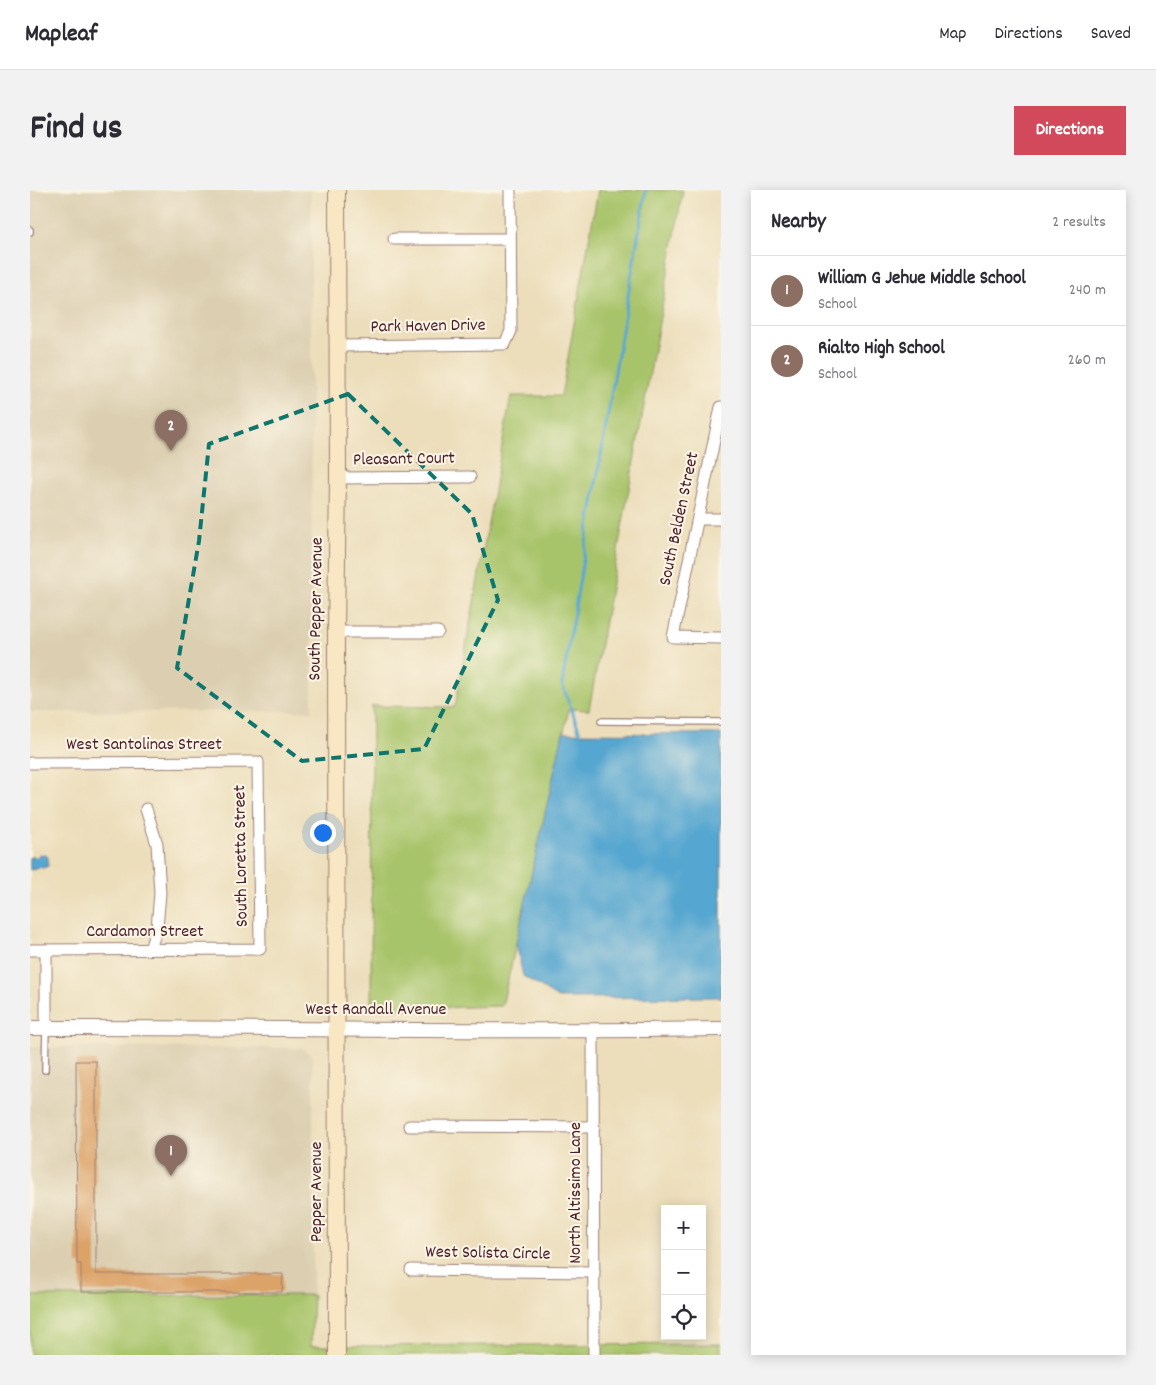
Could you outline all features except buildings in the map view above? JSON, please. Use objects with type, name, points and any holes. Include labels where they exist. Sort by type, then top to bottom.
[{"type":"main road","name":"South Pepper Avenue","points":[[337,190],[337,1028]]},
{"type":"main road","name":"Pepper Avenue","points":[[337,1028],[337,1355]]},
{"type":"street","points":[[394,239],[510,239],[510,190]]},
{"type":"street","name":"Park Haven Drive","points":[[337,346],[505,344],[511,331],[510,239]]},
{"type":"street","name":"South Belden Street","points":[[721,407],[673,637],[721,638]]},
{"type":"street","name":"Pleasant Court","points":[[338,478],[470,477]]},
{"type":"street","points":[[699,519],[721,519]]},
{"type":"street","points":[[336,632],[438,632]]},
{"type":"street","name":"West Santolinas Street","points":[[30,763],[258,762]]},
{"type":"street","name":"South Loretta Street","points":[[258,762],[260,949]]},
{"type":"street","points":[[146,808],[157,844],[160,893],[157,928],[150,949]]},
{"type":"street","name":"Cardamon Street","points":[[30,950],[260,949]]},
{"type":"street","points":[[46,950],[46,1028]]},
{"type":"street","name":"West Randall Avenue","points":[[30,1028],[337,1028],[592,1031],[721,1029]]},
{"type":"street","name":"North Altissimo Lane","points":[[592,1031],[594,1355]]},
{"type":"street","points":[[410,1126],[594,1127]]},
{"type":"street","name":"West Solista Circle","points":[[411,1270],[594,1272]]},
{"type":"lane","points":[[601,721],[721,722]]},
{"type":"lane","points":[[46,1028],[46,1070]]},
{"type":"highlighted area","points":[[348,394],[472,514],[498,600],[424,749],[302,761],[177,668],[199,541],[209,444]]},
{"type":"shaded area","points":[[30,190],[311,190],[312,711],[30,712]]},
{"type":"shaded area","points":[[30,1047],[303,1048],[313,1057],[313,1295],[30,1296]]},
{"type":"green space","points":[[598,190],[683,190],[589,710],[569,709],[502,1006],[371,1010],[372,706],[455,707],[511,396],[561,396]]},
{"type":"green space","points":[[313,1295],[311,1346],[721,1344],[721,1355],[30,1355],[30,1296]]},
{"type":"water","points":[[563,733],[721,734],[721,997],[558,998],[523,976],[516,943]]},
{"type":"water","points":[[39,855],[46,855],[48,857],[48,866],[43,868],[36,867],[30,870],[30,857],[39,857]]},
{"type":"waterway","points":[[580,733],[562,684],[646,190]]},
{"type":"place","name":"Rialto High School","points":[[171,451]]},
{"type":"place","name":"William G Jehue Middle School","points":[[171,1176]]}]
